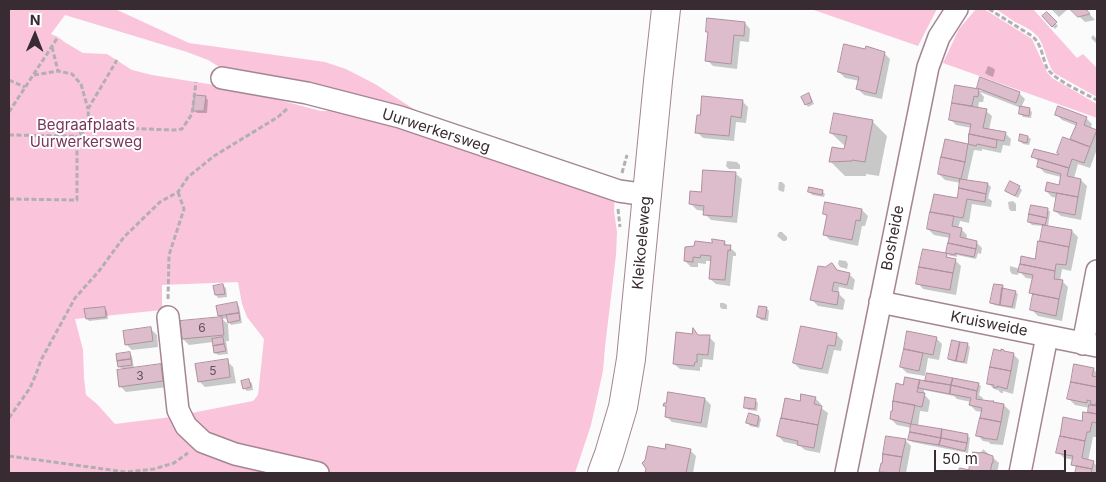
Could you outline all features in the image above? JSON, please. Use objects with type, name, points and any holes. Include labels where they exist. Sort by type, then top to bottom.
[{"type":"street","name":"Kleikoeleweg","points":[[602,473],[623,407],[631,359],[666,9]]},
{"type":"street","name":"Bosheide","points":[[846,473],[928,67],[939,36],[956,9]]},
{"type":"street","name":"Uurwerkersweg","points":[[222,78],[307,93],[400,118],[619,191],[647,195]]},
{"type":"street","points":[[1090,345],[1097,271]]},
{"type":"street","name":"Kruisweide","points":[[880,302],[1090,345]]},
{"type":"street","points":[[168,317],[178,410],[186,426],[203,442],[235,454],[318,473]]},
{"type":"street","points":[[1020,473],[1047,336]]},
{"type":"path","points":[[989,9],[1037,40],[1048,68],[1055,76],[1097,100]]},
{"type":"path","points":[[9,112],[58,37]]},
{"type":"path","points":[[52,47],[58,71]]},
{"type":"path","points":[[88,109],[117,60]]},
{"type":"path","points":[[33,75],[58,71],[72,74],[81,84],[88,109],[88,127]]},
{"type":"path","points":[[9,80],[25,87]]},
{"type":"path","points":[[9,135],[77,136],[88,127],[182,129],[192,114],[196,82]]},
{"type":"path","points":[[9,418],[30,388],[41,360],[74,298],[99,271],[124,238],[160,202],[178,192],[188,177],[214,156],[278,117],[307,93]]},
{"type":"path","points":[[9,199],[77,200],[77,136]]},
{"type":"path","points":[[168,317],[169,255],[184,209],[178,192]]},
{"type":"path","points":[[9,456],[126,472],[154,470],[174,463],[203,442]]},
{"type":"green space","name":"Begraafplaats Uurwerkersweg","points":[[9,9],[115,9],[189,43],[325,62],[346,69],[375,84],[426,117],[375,100],[226,71],[208,60],[187,52],[65,15],[51,34],[83,53],[107,54],[132,70],[233,88],[321,111],[346,110],[615,194],[616,255],[603,371],[591,425],[575,473],[9,473]],"holes":[[[238,282],[242,304],[247,317],[264,339],[258,395],[253,401],[171,417],[115,424],[86,395],[83,350],[75,319],[162,310],[162,285]]]},
{"type":"green space","points":[[811,9],[937,9],[918,46]]},
{"type":"green space","points":[[976,9],[984,9],[1032,39],[1047,72],[1052,78],[1097,104],[1097,118],[943,63],[959,29]]},
{"type":"green space","points":[[996,9],[1033,9],[1077,58],[1083,54],[1097,68],[1097,97],[1054,73],[1038,37],[1029,29]]},
{"type":"building","points":[[1070,9],[1086,9],[1090,14],[1078,17]]},
{"type":"building","points":[[1047,12],[1057,22],[1052,27],[1042,16]]},
{"type":"building","points":[[707,18],[745,22],[744,36],[734,35],[731,64],[705,61],[708,32],[706,32]]},
{"type":"building","points":[[844,44],[865,49],[866,46],[885,52],[876,94],[856,89],[859,77],[838,72]]},
{"type":"building","points":[[980,77],[1020,92],[1016,103],[977,88]]},
{"type":"building","points":[[955,85],[979,89],[978,97],[974,96],[972,106],[952,103]]},
{"type":"building","points":[[809,93],[812,102],[805,105],[801,97]]},
{"type":"building","points":[[195,95],[206,96],[204,111],[193,111]]},
{"type":"building","points":[[702,96],[743,100],[741,118],[731,116],[729,136],[695,133],[697,115],[700,115]]},
{"type":"building","points":[[952,103],[987,109],[983,128],[1006,132],[1004,141],[969,134],[971,124],[949,120]]},
{"type":"building","points":[[1020,106],[1030,108],[1029,116],[1019,114]]},
{"type":"building","points":[[1058,106],[1087,117],[1084,125],[1097,130],[1090,147],[1070,139],[1077,123],[1055,115]]},
{"type":"building","points":[[834,113],[873,120],[865,162],[852,160],[829,162],[832,147],[844,149],[847,136],[830,133]]},
{"type":"building","points":[[969,134],[997,140],[996,148],[968,144]]},
{"type":"building","points":[[1020,134],[1028,136],[1027,143],[1019,141]]},
{"type":"building","points":[[1063,137],[1090,147],[1084,163],[1072,159],[1069,168],[1031,157],[1034,149],[1058,155]]},
{"type":"building","points":[[945,139],[968,144],[965,162],[941,157]]},
{"type":"building","points":[[941,157],[965,162],[961,179],[938,174]]},
{"type":"building","points":[[1039,159],[1069,168],[1067,176],[1081,179],[1078,197],[1045,191],[1047,182],[1059,185],[1061,174],[1037,167]]},
{"type":"building","points":[[703,170],[736,172],[732,217],[703,215],[704,206],[689,204],[690,191],[701,192]]},
{"type":"building","points":[[960,179],[988,183],[986,194],[959,188]]},
{"type":"building","points":[[1010,181],[1020,186],[1015,196],[1005,191]]},
{"type":"building","points":[[809,187],[823,190],[822,195],[808,192]]},
{"type":"building","points":[[959,188],[986,194],[985,202],[967,199],[963,218],[930,212],[934,194],[957,198]]},
{"type":"building","points":[[1057,193],[1078,197],[1075,215],[1054,211]]},
{"type":"building","points":[[825,202],[862,209],[860,221],[856,220],[852,240],[823,235],[827,215],[823,214]]},
{"type":"building","points":[[1031,205],[1048,208],[1047,218],[1029,214]]},
{"type":"building","points":[[930,212],[954,216],[952,226],[962,228],[960,237],[977,241],[976,249],[948,243],[950,234],[927,229]]},
{"type":"building","points":[[1029,214],[1047,218],[1045,225],[1028,222]]},
{"type":"building","points":[[1043,225],[1072,230],[1069,247],[1040,241]]},
{"type":"building","points":[[712,239],[725,241],[724,245],[731,245],[730,251],[728,250],[725,280],[709,279],[711,256],[701,255],[700,258],[693,257],[693,262],[684,261],[685,247],[694,246],[695,241],[712,243]]},
{"type":"building","points":[[1038,241],[1069,247],[1066,265],[1056,264],[1055,271],[1020,264],[1021,256],[1035,259]]},
{"type":"building","points":[[948,243],[976,249],[974,257],[946,253]]},
{"type":"building","points":[[923,249],[946,253],[946,257],[956,259],[953,273],[919,267]]},
{"type":"building","points":[[832,263],[837,270],[850,273],[847,285],[834,282],[832,291],[839,292],[837,305],[810,300],[818,266],[825,267]]},
{"type":"building","points":[[1020,264],[1055,271],[1054,279],[1063,280],[1059,299],[1029,293],[1033,275],[1018,272]]},
{"type":"building","points":[[919,267],[953,273],[950,290],[916,284]]},
{"type":"building","points":[[223,284],[225,294],[215,295],[213,286]]},
{"type":"building","points":[[994,284],[1003,285],[1000,305],[990,303]]},
{"type":"building","points":[[1002,288],[1016,291],[1012,307],[1000,305]]},
{"type":"building","points":[[1033,294],[1059,299],[1056,316],[1030,310]]},
{"type":"building","points":[[237,302],[239,313],[218,316],[216,306]]},
{"type":"building","points":[[759,306],[767,307],[765,319],[757,317]]},
{"type":"building","points":[[105,307],[106,317],[86,319],[84,309]]},
{"type":"building","points":[[239,313],[240,320],[228,323],[226,315]]},
{"type":"building","points":[[222,317],[224,335],[182,339],[180,321]]},
{"type":"building","points":[[801,326],[837,333],[835,346],[828,345],[822,369],[793,363]]},
{"type":"building","points":[[151,327],[153,341],[125,345],[123,331]]},
{"type":"building","points":[[693,328],[698,335],[710,335],[708,355],[697,354],[697,362],[695,362],[694,366],[673,364],[676,332],[692,334]]},
{"type":"building","points":[[907,331],[937,337],[933,355],[904,349]]},
{"type":"building","points":[[223,337],[224,344],[213,346],[212,339]]},
{"type":"building","points":[[952,340],[960,342],[956,361],[948,359]]},
{"type":"building","points":[[960,342],[968,343],[964,362],[956,361]]},
{"type":"building","points":[[224,344],[226,351],[214,353],[213,346]]},
{"type":"building","points":[[904,349],[923,353],[919,371],[900,367]]},
{"type":"building","points":[[994,349],[1014,353],[1011,371],[990,367]]},
{"type":"building","points":[[130,352],[131,359],[117,361],[116,354]]},
{"type":"building","points":[[131,359],[132,365],[118,367],[117,361]]},
{"type":"building","points":[[228,359],[230,377],[198,382],[195,364]]},
{"type":"building","points":[[161,364],[163,381],[119,387],[117,370]]},
{"type":"building","points":[[1074,364],[1094,368],[1092,376],[1097,377],[1097,387],[1071,382]]},
{"type":"building","points":[[990,367],[1011,371],[1007,389],[987,384]]},
{"type":"building","points":[[927,373],[953,378],[951,385],[925,381]]},
{"type":"building","points":[[905,377],[920,380],[917,392],[925,393],[922,407],[893,401],[896,383],[903,385]]},
{"type":"building","points":[[953,378],[979,383],[977,391],[951,385]]},
{"type":"building","points":[[249,379],[251,387],[243,389],[241,381]]},
{"type":"building","points":[[920,380],[951,385],[950,394],[918,388]]},
{"type":"building","points":[[1071,382],[1097,387],[1096,405],[1090,404],[1091,401],[1087,400],[1087,403],[1067,399]]},
{"type":"building","points":[[951,385],[977,391],[976,399],[1004,404],[1001,422],[980,418],[982,408],[969,405],[971,398],[950,394]]},
{"type":"building","points":[[668,392],[705,398],[701,423],[665,417],[666,406],[663,406],[666,403]]},
{"type":"building","points":[[801,394],[816,397],[814,404],[822,406],[818,425],[781,418],[785,398],[800,401]]},
{"type":"building","points":[[745,397],[756,399],[755,409],[744,408]]},
{"type":"building","points":[[893,401],[915,405],[911,424],[890,419]]},
{"type":"building","points":[[1089,405],[1097,406],[1097,414],[1088,412]]},
{"type":"building","points":[[1083,412],[1097,414],[1097,423],[1092,422],[1090,432],[1087,432],[1085,441],[1060,436],[1063,417],[1082,421]]},
{"type":"building","points":[[749,413],[759,416],[757,426],[746,423]]},
{"type":"building","points":[[781,418],[818,425],[814,448],[797,445],[798,441],[777,436]]},
{"type":"building","points":[[980,418],[1001,422],[997,440],[976,436]]},
{"type":"building","points":[[911,424],[942,429],[941,438],[910,432]]},
{"type":"building","points":[[942,429],[968,434],[967,443],[941,438]]},
{"type":"building","points":[[910,432],[941,438],[939,445],[908,440]]},
{"type":"building","points":[[886,436],[906,439],[902,457],[883,454]]},
{"type":"building","points":[[1060,436],[1085,441],[1082,458],[1094,461],[1092,469],[1071,465],[1073,456],[1056,453]]},
{"type":"building","points":[[941,438],[967,443],[965,451],[939,445]]},
{"type":"building","points":[[666,444],[691,449],[686,473],[645,473],[646,469],[642,463],[645,460],[648,446],[665,449]]},
{"type":"building","points":[[973,452],[981,452],[993,456],[990,473],[969,470]]},
{"type":"building","points":[[883,454],[902,457],[899,473],[879,472]]},
{"type":"building","points":[[1077,466],[1092,469],[1091,473],[1075,473]]},
{"type":"building","points":[[960,468],[969,470],[987,473],[958,473]]}]
